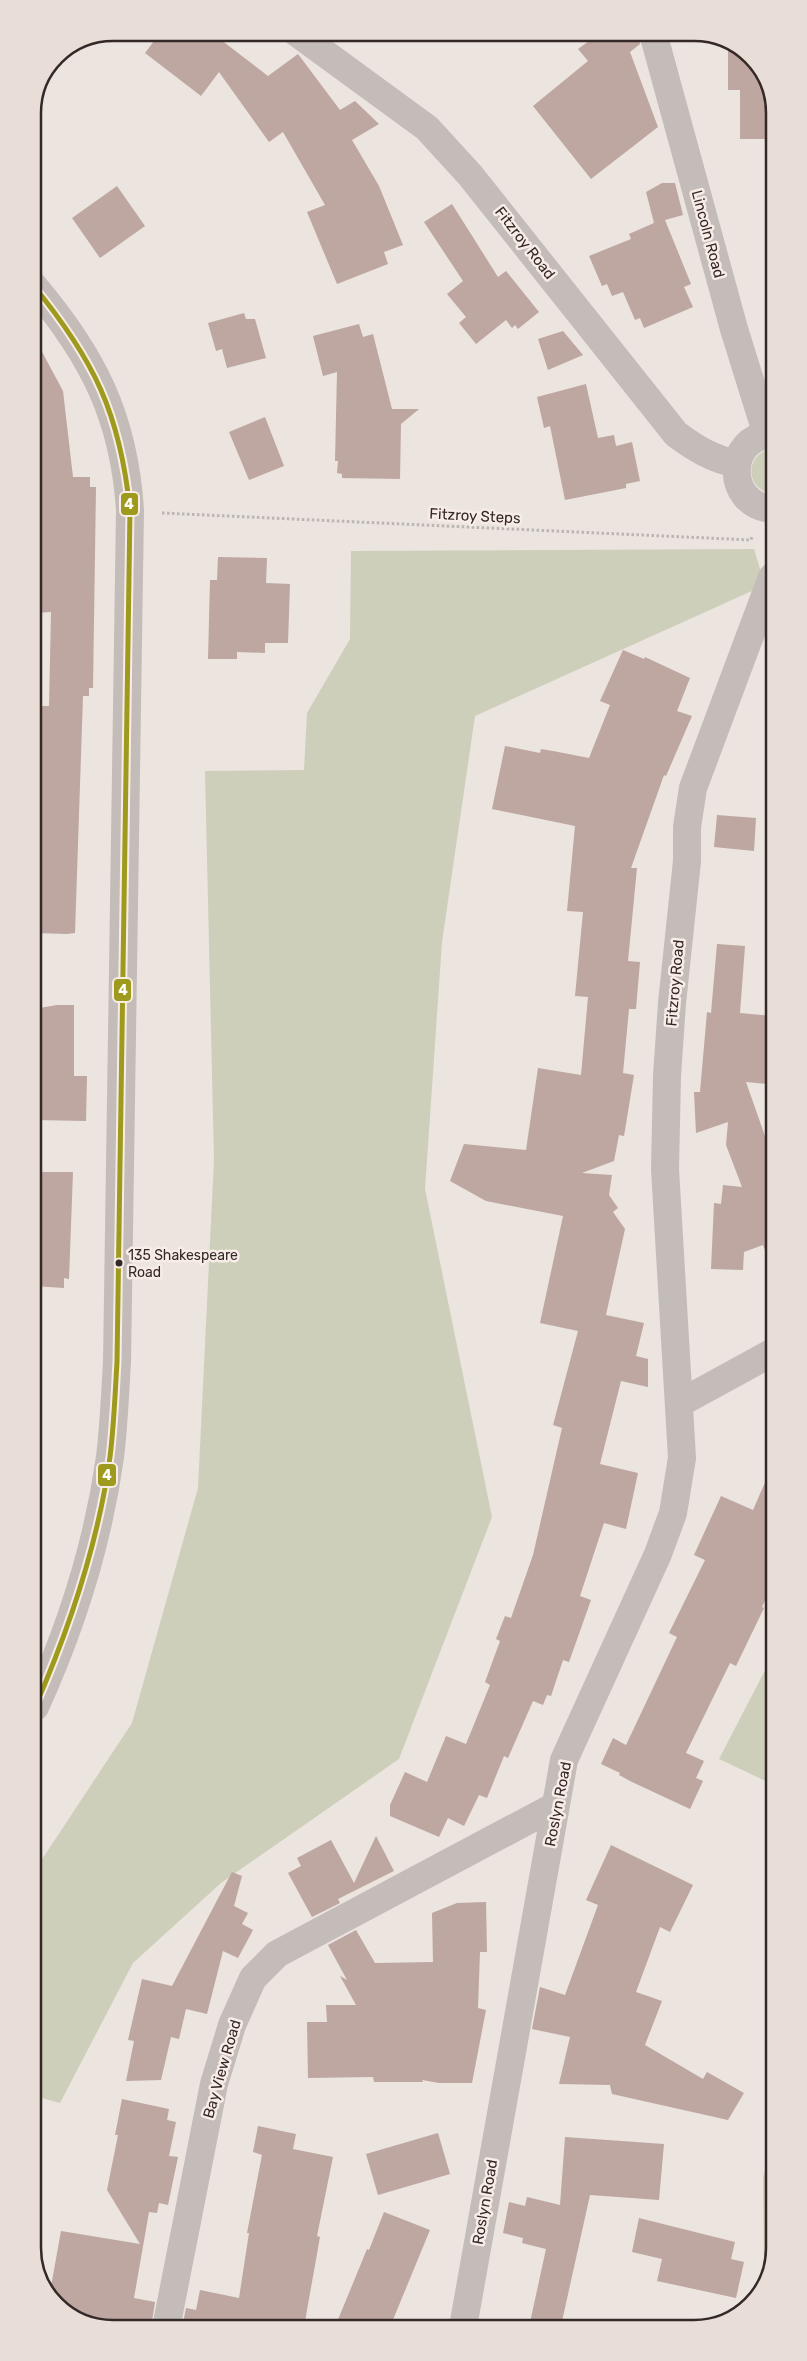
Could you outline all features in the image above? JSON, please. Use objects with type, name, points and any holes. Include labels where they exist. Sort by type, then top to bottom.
[{"type":"street","name":"Fitzroy Road","points":[[310,41],[427,128],[470,175],[676,434],[696,449],[717,460],[737,464]]},
{"type":"street","name":"Lincoln Road","points":[[655,41],[734,329],[766,423]]},
{"type":"street","points":[[41,296],[83,351],[106,397],[121,442],[128,475],[130,510],[117,1362],[110,1455],[90,1557],[60,1649],[41,1691]]},
{"type":"street","points":[[766,436],[757,438],[741,454],[737,464],[736,477],[740,489],[748,500],[766,508]]},
{"type":"street","name":"Fitzroy Road","points":[[680,1403],[665,1169],[667,1076],[686,862],[687,827],[693,788],[766,593]]},
{"type":"street","points":[[680,1403],[766,1356]]},
{"type":"street","name":"Roslyn Road","points":[[464,2320],[564,1760],[658,1554],[672,1513],[682,1458],[680,1403]]},
{"type":"street","name":"Bay View Road","points":[[168,2320],[214,2084],[232,2025],[252,1978],[277,1954],[555,1806]]},
{"type":"path","name":"Fitzroy Steps","points":[[163,513],[751,540],[766,508]]},
{"type":"green space","points":[[766,451],[766,491],[756,485],[751,471],[753,463]]},
{"type":"green space","points":[[754,549],[765,585],[475,716],[442,942],[425,1189],[492,1517],[399,1759],[221,1883],[133,1963],[60,2103],[41,2098],[41,1861],[132,1723],[198,1488],[214,1160],[205,771],[304,770],[307,713],[350,639],[351,551]]},
{"type":"green space","points":[[766,1668],[766,1781],[719,1759]]},
{"type":"green space","points":[[766,2166],[766,2247],[764,2262],[763,2177]]},
{"type":"building","points":[[154,41],[222,41],[268,76],[298,54],[340,110],[355,101],[379,124],[352,140],[379,186],[403,245],[384,252],[388,264],[337,284],[307,212],[325,205],[283,132],[269,142],[219,72],[201,96],[145,53]]},
{"type":"building","points":[[589,41],[639,41],[640,44],[630,52],[658,127],[591,179],[533,106],[588,61],[578,49]]},
{"type":"building","points":[[728,50],[748,66],[758,82],[765,104],[766,139],[740,139],[740,90],[728,90]]},
{"type":"building","points":[[662,183],[675,183],[683,215],[665,220],[691,284],[684,287],[693,307],[644,328],[640,318],[635,320],[623,292],[612,296],[607,284],[602,286],[589,256],[631,239],[629,234],[654,223],[646,192]]},
{"type":"building","points":[[117,186],[145,226],[100,258],[72,218]]},
{"type":"building","points":[[452,204],[498,277],[506,271],[539,312],[518,329],[515,325],[512,328],[506,320],[476,344],[459,323],[466,317],[447,294],[463,281],[424,222]]},
{"type":"building","points":[[244,313],[246,319],[255,319],[266,358],[227,368],[222,349],[216,351],[208,323]]},
{"type":"building","points":[[359,324],[363,337],[373,334],[392,409],[419,409],[401,424],[400,479],[342,478],[342,474],[337,473],[338,461],[335,461],[337,372],[323,376],[313,336]]},
{"type":"building","points":[[563,331],[583,355],[548,370],[538,339]]},
{"type":"building","points":[[41,350],[63,391],[73,477],[90,477],[90,487],[96,487],[93,688],[89,688],[89,696],[83,696],[75,933],[67,934],[41,933],[41,706],[49,706],[51,612],[41,613]]},
{"type":"building","points":[[586,384],[598,438],[614,435],[616,446],[632,442],[640,481],[626,484],[626,488],[565,500],[550,426],[544,428],[537,397]]},
{"type":"building","points":[[265,417],[284,466],[249,480],[229,432]]},
{"type":"building","points":[[218,557],[267,558],[266,583],[290,584],[288,643],[265,643],[265,653],[237,652],[237,659],[208,659],[210,580],[217,580]]},
{"type":"building","points":[[623,650],[644,659],[645,657],[690,678],[677,711],[692,716],[666,776],[664,775],[631,868],[637,868],[628,961],[640,962],[636,1009],[629,1009],[623,1073],[634,1075],[624,1136],[619,1135],[614,1161],[582,1173],[612,1175],[609,1195],[618,1208],[613,1212],[625,1229],[606,1315],[644,1323],[636,1356],[648,1359],[648,1387],[621,1381],[600,1464],[638,1473],[626,1529],[604,1523],[580,1596],[591,1600],[569,1662],[563,1660],[551,1696],[547,1695],[543,1705],[533,1701],[508,1758],[504,1756],[487,1798],[479,1795],[464,1826],[448,1818],[439,1837],[390,1816],[390,1805],[405,1772],[427,1782],[446,1736],[466,1744],[490,1685],[485,1682],[500,1641],[496,1639],[505,1616],[511,1618],[533,1555],[562,1428],[553,1425],[578,1331],[540,1323],[563,1216],[486,1201],[450,1181],[464,1144],[526,1150],[538,1068],[581,1075],[588,997],[575,996],[583,912],[567,911],[575,826],[492,809],[505,746],[540,753],[541,749],[589,758],[610,705],[600,701]]},
{"type":"building","points":[[717,815],[756,818],[754,851],[714,847]]},
{"type":"building","points":[[717,944],[745,946],[740,1013],[766,1015],[766,1084],[746,1082],[766,1139],[766,1253],[763,1245],[744,1252],[743,1270],[711,1269],[714,1203],[721,1204],[723,1185],[742,1187],[726,1145],[728,1122],[696,1133],[694,1092],[700,1092],[707,1012],[711,1013]]},
{"type":"building","points":[[74,1005],[74,1076],[87,1076],[86,1121],[41,1120],[41,1008]]},
{"type":"building","points":[[41,1172],[73,1172],[69,1279],[64,1278],[64,1288],[41,1286]]},
{"type":"building","points":[[766,1480],[766,1599],[762,1607],[764,1608],[736,1666],[730,1663],[686,1753],[704,1761],[696,1778],[703,1781],[690,1809],[632,1782],[619,1775],[620,1773],[601,1764],[613,1738],[626,1745],[677,1637],[669,1633],[705,1560],[694,1555],[721,1496],[753,1510]]},
{"type":"building","points":[[376,1836],[394,1871],[338,1899],[340,1903],[312,1917],[288,1873],[301,1866],[297,1858],[331,1840],[354,1883]]},
{"type":"building","points":[[611,1845],[693,1885],[670,1932],[660,1927],[636,1992],[662,2001],[645,2045],[703,2079],[707,2072],[744,2093],[728,2120],[612,2094],[610,2085],[559,2084],[570,2037],[532,2029],[540,1987],[565,1995],[598,1905],[586,1900]]},
{"type":"building","points":[[232,1872],[242,1876],[234,1906],[248,1913],[242,1924],[253,1930],[238,1958],[223,1951],[207,2014],[186,2009],[179,2039],[171,2037],[161,2080],[126,2081],[134,2041],[128,2040],[142,1979],[172,1986]]},
{"type":"building","points":[[486,1902],[487,1952],[480,1952],[478,2008],[486,2010],[472,2083],[439,2083],[422,2080],[423,2082],[374,2082],[373,2077],[308,2078],[307,2022],[327,2022],[326,2005],[356,2005],[340,1976],[347,1980],[328,1945],[356,1930],[375,1963],[433,1962],[432,1913],[457,1903]]},
{"type":"building","points":[[122,2099],[169,2109],[167,2120],[176,2122],[169,2156],[178,2157],[168,2205],[159,2203],[157,2213],[149,2212],[134,2298],[155,2302],[152,2320],[109,2320],[86,2314],[70,2305],[51,2284],[61,2231],[140,2244],[107,2190],[118,2135],[115,2135]]},
{"type":"building","points":[[258,2126],[296,2134],[293,2149],[333,2157],[317,2236],[320,2237],[305,2320],[184,2320],[186,2308],[196,2310],[200,2290],[239,2298],[249,2233],[247,2233],[262,2155],[253,2152]]},
{"type":"building","points":[[438,2133],[450,2174],[378,2195],[366,2154]]},
{"type":"building","points":[[565,2137],[664,2144],[659,2200],[590,2195],[562,2320],[531,2320],[546,2249],[522,2243],[523,2238],[503,2233],[509,2202],[525,2206],[527,2197],[560,2205]]},
{"type":"building","points":[[384,2212],[430,2230],[393,2320],[338,2320],[367,2249],[369,2250]]},
{"type":"building","points":[[639,2218],[735,2242],[731,2259],[744,2262],[736,2298],[657,2281],[662,2259],[632,2252]]},
{"type":"transit line","name":"4","points":[[41,295],[72,338],[101,389],[119,444],[130,510],[117,1362],[113,1421],[105,1489],[90,1553],[71,1616],[41,1693]]},
{"type":"place","name":"135 Shakespeare Road","points":[[119,1263]]}]
